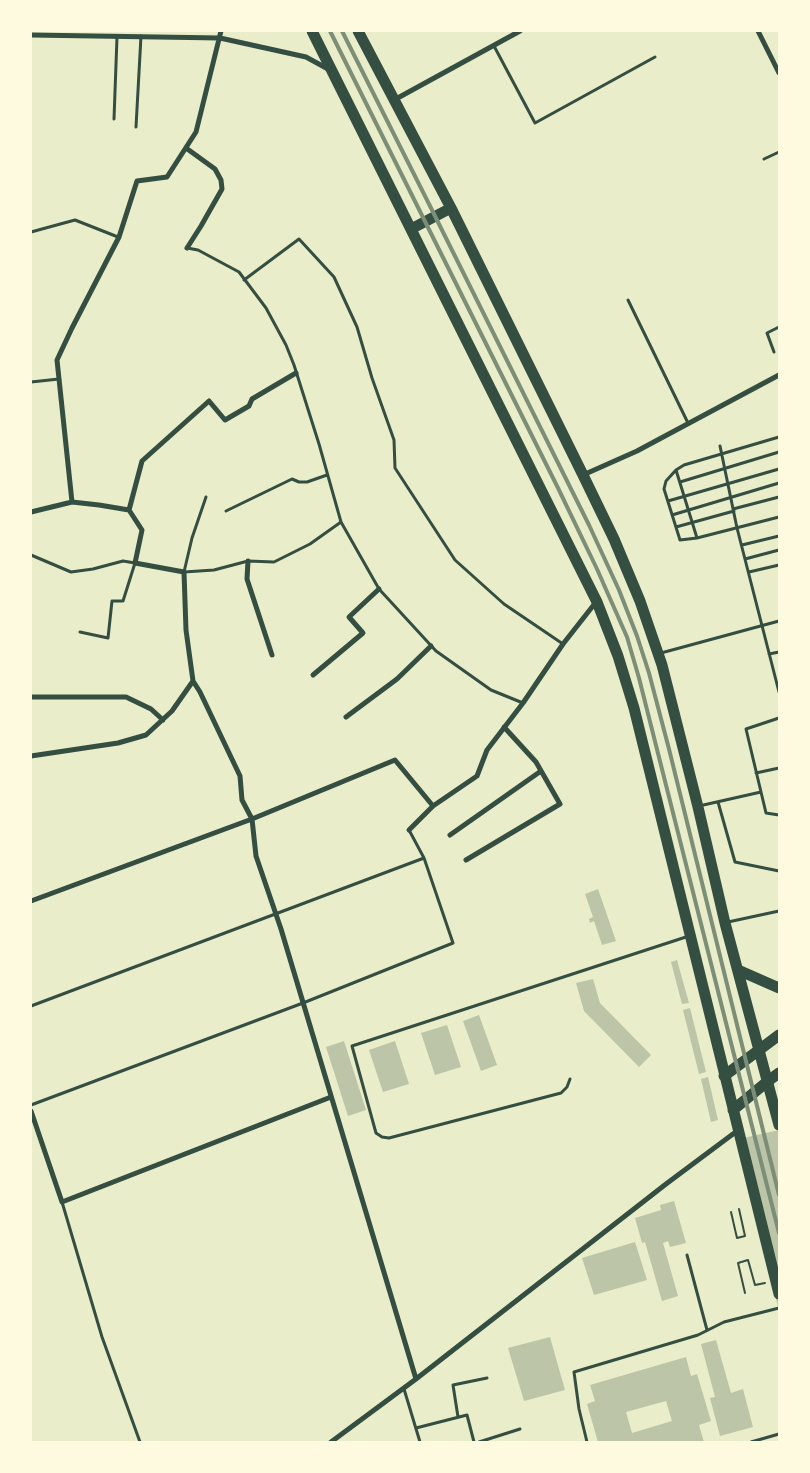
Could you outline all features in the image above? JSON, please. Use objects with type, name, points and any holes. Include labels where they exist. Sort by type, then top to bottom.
[{"type":"main road","points":[[312,31],[597,602],[618,656],[634,708],[737,1131],[779,1294]]},
{"type":"main road","points":[[358,31],[451,208],[614,539],[640,601],[662,665],[698,806],[725,923],[779,1125]]},
{"type":"main road","points":[[411,229],[451,208]]},
{"type":"main road","points":[[738,970],[779,988]]},
{"type":"main road","points":[[724,1076],[779,1035]]},
{"type":"main road","points":[[733,1110],[779,1073]]},
{"type":"street","points":[[72,502],[57,360],[119,237],[137,181],[168,177],[196,132],[221,31]]},
{"type":"street","points":[[394,100],[520,31]]},
{"type":"street","points":[[758,31],[778,72]]},
{"type":"street","points":[[31,35],[220,38],[306,57],[331,70]]},
{"type":"street","points":[[186,148],[215,169],[221,180],[222,189],[187,248]]},
{"type":"street","points":[[129,510],[142,461],[209,401],[225,420],[249,406],[252,399],[296,373]]},
{"type":"street","points":[[583,475],[637,451],[779,375]]},
{"type":"street","points":[[31,512],[72,502],[99,504],[129,510],[142,530],[135,562],[184,572],[186,630],[193,681],[240,776],[242,800],[252,819],[256,856],[303,1003],[416,1379]]},
{"type":"street","points":[[248,561],[247,579],[272,655]]},
{"type":"street","points":[[313,675],[362,633],[349,617],[379,589]]},
{"type":"street","points":[[409,830],[433,806],[477,776],[487,750],[563,644],[597,602]]},
{"type":"street","points":[[346,717],[398,679],[431,646]]},
{"type":"street","points":[[31,756],[118,743],[146,736],[172,711],[193,681]]},
{"type":"street","points":[[31,697],[126,697],[151,709],[163,720]]},
{"type":"street","points":[[466,860],[560,804],[536,762],[504,727]]},
{"type":"street","points":[[31,901],[252,819],[395,760],[433,806]]},
{"type":"street","points":[[450,835],[541,771]]},
{"type":"street","points":[[31,1111],[62,1202],[331,1097]]},
{"type":"street","points":[[331,1442],[416,1379],[737,1131]]},
{"type":"lane","points":[[114,119],[117,36]]},
{"type":"lane","points":[[136,127],[141,36]]},
{"type":"lane","points":[[494,46],[535,123],[655,57]]},
{"type":"lane","points":[[764,160],[779,152]]},
{"type":"lane","points":[[31,232],[75,220],[119,237]]},
{"type":"lane","points":[[244,280],[299,240],[334,277],[357,327],[372,378],[394,440],[395,468],[455,560],[504,604],[563,644]]},
{"type":"lane","points":[[187,248],[198,250],[239,272],[266,308],[286,344],[320,444],[341,522],[379,589],[431,646],[491,690],[522,703]]},
{"type":"lane","points":[[628,300],[688,423]]},
{"type":"lane","points":[[774,352],[767,334],[779,327]]},
{"type":"lane","points":[[31,382],[60,379]]},
{"type":"lane","points":[[779,437],[684,465],[676,470],[666,481],[664,489],[680,540],[697,538],[779,517]]},
{"type":"lane","points":[[720,446],[737,528],[779,692]]},
{"type":"lane","points":[[680,482],[779,452]]},
{"type":"lane","points":[[668,502],[685,495],[779,469]]},
{"type":"lane","points":[[676,470],[697,538]]},
{"type":"lane","points":[[226,511],[292,479],[307,482],[327,475]]},
{"type":"lane","points":[[672,515],[779,483]]},
{"type":"lane","points":[[206,497],[192,538],[184,572],[214,570],[248,561],[274,562],[310,544],[341,522]]},
{"type":"lane","points":[[676,527],[779,497]]},
{"type":"lane","points":[[742,545],[779,536]]},
{"type":"lane","points":[[745,559],[779,550]]},
{"type":"lane","points":[[31,555],[71,572],[93,569],[123,561],[135,562],[123,601],[112,601],[108,638],[80,632]]},
{"type":"lane","points":[[749,572],[779,564]]},
{"type":"lane","points":[[657,654],[779,621]]},
{"type":"lane","points":[[769,654],[779,652]]},
{"type":"lane","points":[[779,718],[746,729],[766,813],[779,815]]},
{"type":"lane","points":[[756,773],[779,768]]},
{"type":"lane","points":[[698,806],[761,792]]},
{"type":"lane","points":[[718,802],[735,862],[779,870]]},
{"type":"lane","points":[[31,1105],[303,1003],[454,943],[424,858],[409,830]]},
{"type":"lane","points":[[31,1006],[424,858]]},
{"type":"lane","points":[[725,923],[779,910]]},
{"type":"lane","points":[[570,1079],[567,1087],[561,1092],[389,1138],[382,1137],[376,1133],[352,1046],[689,936]]},
{"type":"lane","points":[[62,1202],[102,1337],[140,1442]]},
{"type":"lane","points":[[687,1255],[707,1330]]},
{"type":"lane","points":[[587,1442],[579,1409],[574,1372],[698,1335],[724,1322],[779,1308]]},
{"type":"lane","points":[[458,1417],[453,1385],[487,1378]]},
{"type":"lane","points":[[404,1388],[420,1442]]},
{"type":"lane","points":[[416,1428],[467,1415],[474,1442]]},
{"type":"lane","points":[[479,1442],[520,1429]]},
{"type":"lane","points":[[751,1442],[779,1434]]},
{"type":"path","points":[[731,1212],[737,1238],[745,1236],[739,1209],[744,1229]]},
{"type":"path","points":[[745,1293],[738,1263],[748,1260],[755,1285]]},
{"type":"building","points":[[598,889],[616,941],[602,945],[594,921],[590,923],[589,919],[593,917],[585,894]]},
{"type":"building","points":[[677,960],[689,1003],[682,1004],[671,962]]},
{"type":"building","points":[[593,979],[600,1003],[651,1055],[639,1067],[584,1011],[576,983]]},
{"type":"building","points":[[690,1008],[706,1072],[699,1074],[683,1010]]},
{"type":"building","points":[[479,1015],[497,1065],[481,1071],[463,1021]]},
{"type":"building","points":[[447,1025],[461,1067],[435,1075],[421,1033]]},
{"type":"building","points":[[344,1041],[366,1110],[348,1116],[326,1047]]},
{"type":"building","points":[[395,1041],[409,1084],[383,1092],[369,1050]]},
{"type":"building","points":[[708,1077],[718,1120],[711,1122],[701,1079]]},
{"type":"building","points":[[779,1130],[779,1307],[778,1307],[739,1139]]},
{"type":"building","points":[[674,1201],[686,1243],[670,1247],[668,1241],[663,1243],[678,1296],[662,1301],[645,1242],[642,1243],[635,1218],[661,1210],[660,1205]]},
{"type":"building","points":[[635,1242],[647,1280],[594,1295],[582,1258]]},
{"type":"building","points":[[550,1337],[565,1390],[524,1401],[508,1348]]},
{"type":"building","points":[[716,1340],[731,1393],[743,1389],[753,1427],[720,1436],[710,1398],[715,1397],[701,1344]]},
{"type":"building","points":[[686,1357],[691,1376],[697,1374],[711,1421],[699,1425],[704,1442],[598,1442],[587,1404],[595,1401],[590,1385]],"holes":[[[666,1401],[672,1421],[632,1433],[626,1412]]]},
{"type":"railway","points":[[330,31],[558,488],[627,637],[779,1233]]},
{"type":"railway","points":[[342,31],[589,525],[619,590],[637,636],[669,749],[779,1195]]}]
